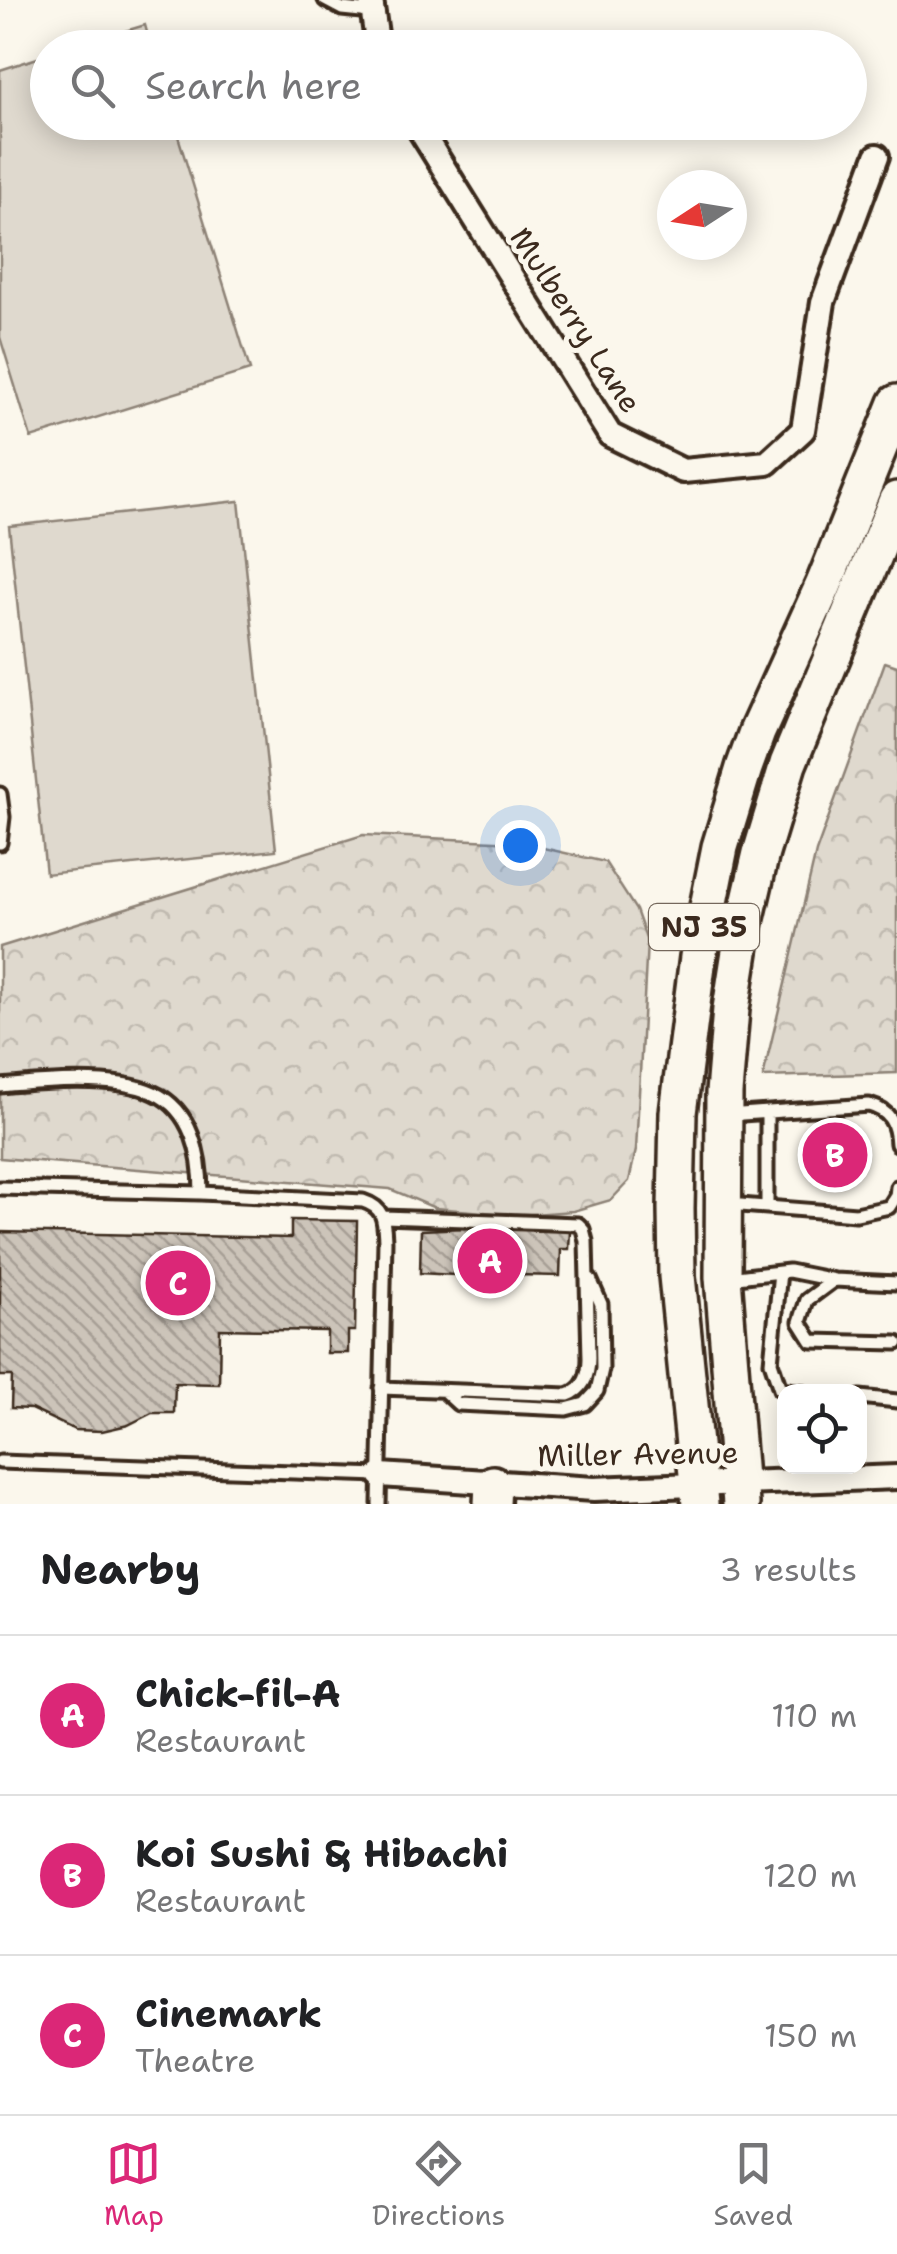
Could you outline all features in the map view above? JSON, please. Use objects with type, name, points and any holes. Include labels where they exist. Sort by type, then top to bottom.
[{"type":"highway","name":"NJ 35","points":[[698,1495],[677,1276],[676,1208],[678,1112],[698,956],[720,848],[751,750],[897,403]]},
{"type":"highway","name":"NJ 35","points":[[740,1494],[724,1279],[724,1116],[731,1009],[744,926],[761,853],[798,736],[897,500]]},
{"type":"street","name":"Mulberry Lane","points":[[427,140],[610,435],[683,471],[767,463],[803,430],[822,302],[878,156]]},
{"type":"street","name":"Miller Avenue","points":[[380,1475],[492,1494],[594,1489],[698,1495],[897,1477]]},
{"type":"lane","points":[[325,0],[342,9],[371,6]]},
{"type":"lane","points":[[0,794],[0,843]]},
{"type":"lane","points":[[0,1086],[93,1082],[154,1093],[174,1107],[188,1125],[201,1169],[201,1192]]},
{"type":"lane","points":[[724,1116],[869,1105],[891,1117],[897,1144]]},
{"type":"lane","points":[[767,1113],[767,1207]]},
{"type":"lane","points":[[724,1204],[856,1214],[890,1207],[897,1187]]},
{"type":"lane","points":[[0,1188],[201,1192],[363,1201],[380,1210],[384,1217],[379,1504]]},
{"type":"lane","points":[[381,1388],[558,1396],[574,1393],[584,1384],[589,1368],[586,1237],[580,1226],[384,1217]]},
{"type":"lane","points":[[724,1279],[790,1271],[834,1280],[897,1283]]},
{"type":"lane","points":[[778,1384],[771,1362],[780,1272]]},
{"type":"lane","points":[[834,1280],[807,1300],[800,1322],[812,1342],[897,1344]]},
{"type":"lane","points":[[867,1398],[897,1401]]},
{"type":"lane","points":[[0,1462],[380,1475]]},
{"type":"green space","points":[[30,60],[30,140],[179,140],[250,370],[31,438],[0,337],[0,70]]},
{"type":"green space","points":[[239,501],[276,850],[46,874],[9,526]]},
{"type":"green space","points":[[885,662],[897,666],[897,1073],[763,1077],[816,852]]},
{"type":"green space","points":[[363,835],[517,842],[605,862],[636,910],[647,941],[636,1150],[629,1181],[611,1200],[573,1211],[520,1215],[435,1208],[390,1189],[0,1158],[0,947]]},
{"type":"building","points":[[291,1220],[357,1221],[355,1331],[348,1331],[348,1353],[327,1353],[327,1331],[220,1329],[219,1384],[175,1383],[174,1413],[152,1413],[128,1425],[102,1431],[75,1430],[31,1409],[11,1408],[12,1376],[0,1376],[0,1232],[291,1238]]},
{"type":"building","points":[[487,1227],[570,1231],[569,1249],[561,1249],[560,1276],[420,1273],[421,1230]]},
{"type":"place","name":"Koi Sushi & Hibachi","points":[[835,1155]]},
{"type":"place","name":"Chick-fil-A","points":[[490,1261]]},
{"type":"place","name":"Cinemark","points":[[178,1283]]}]
